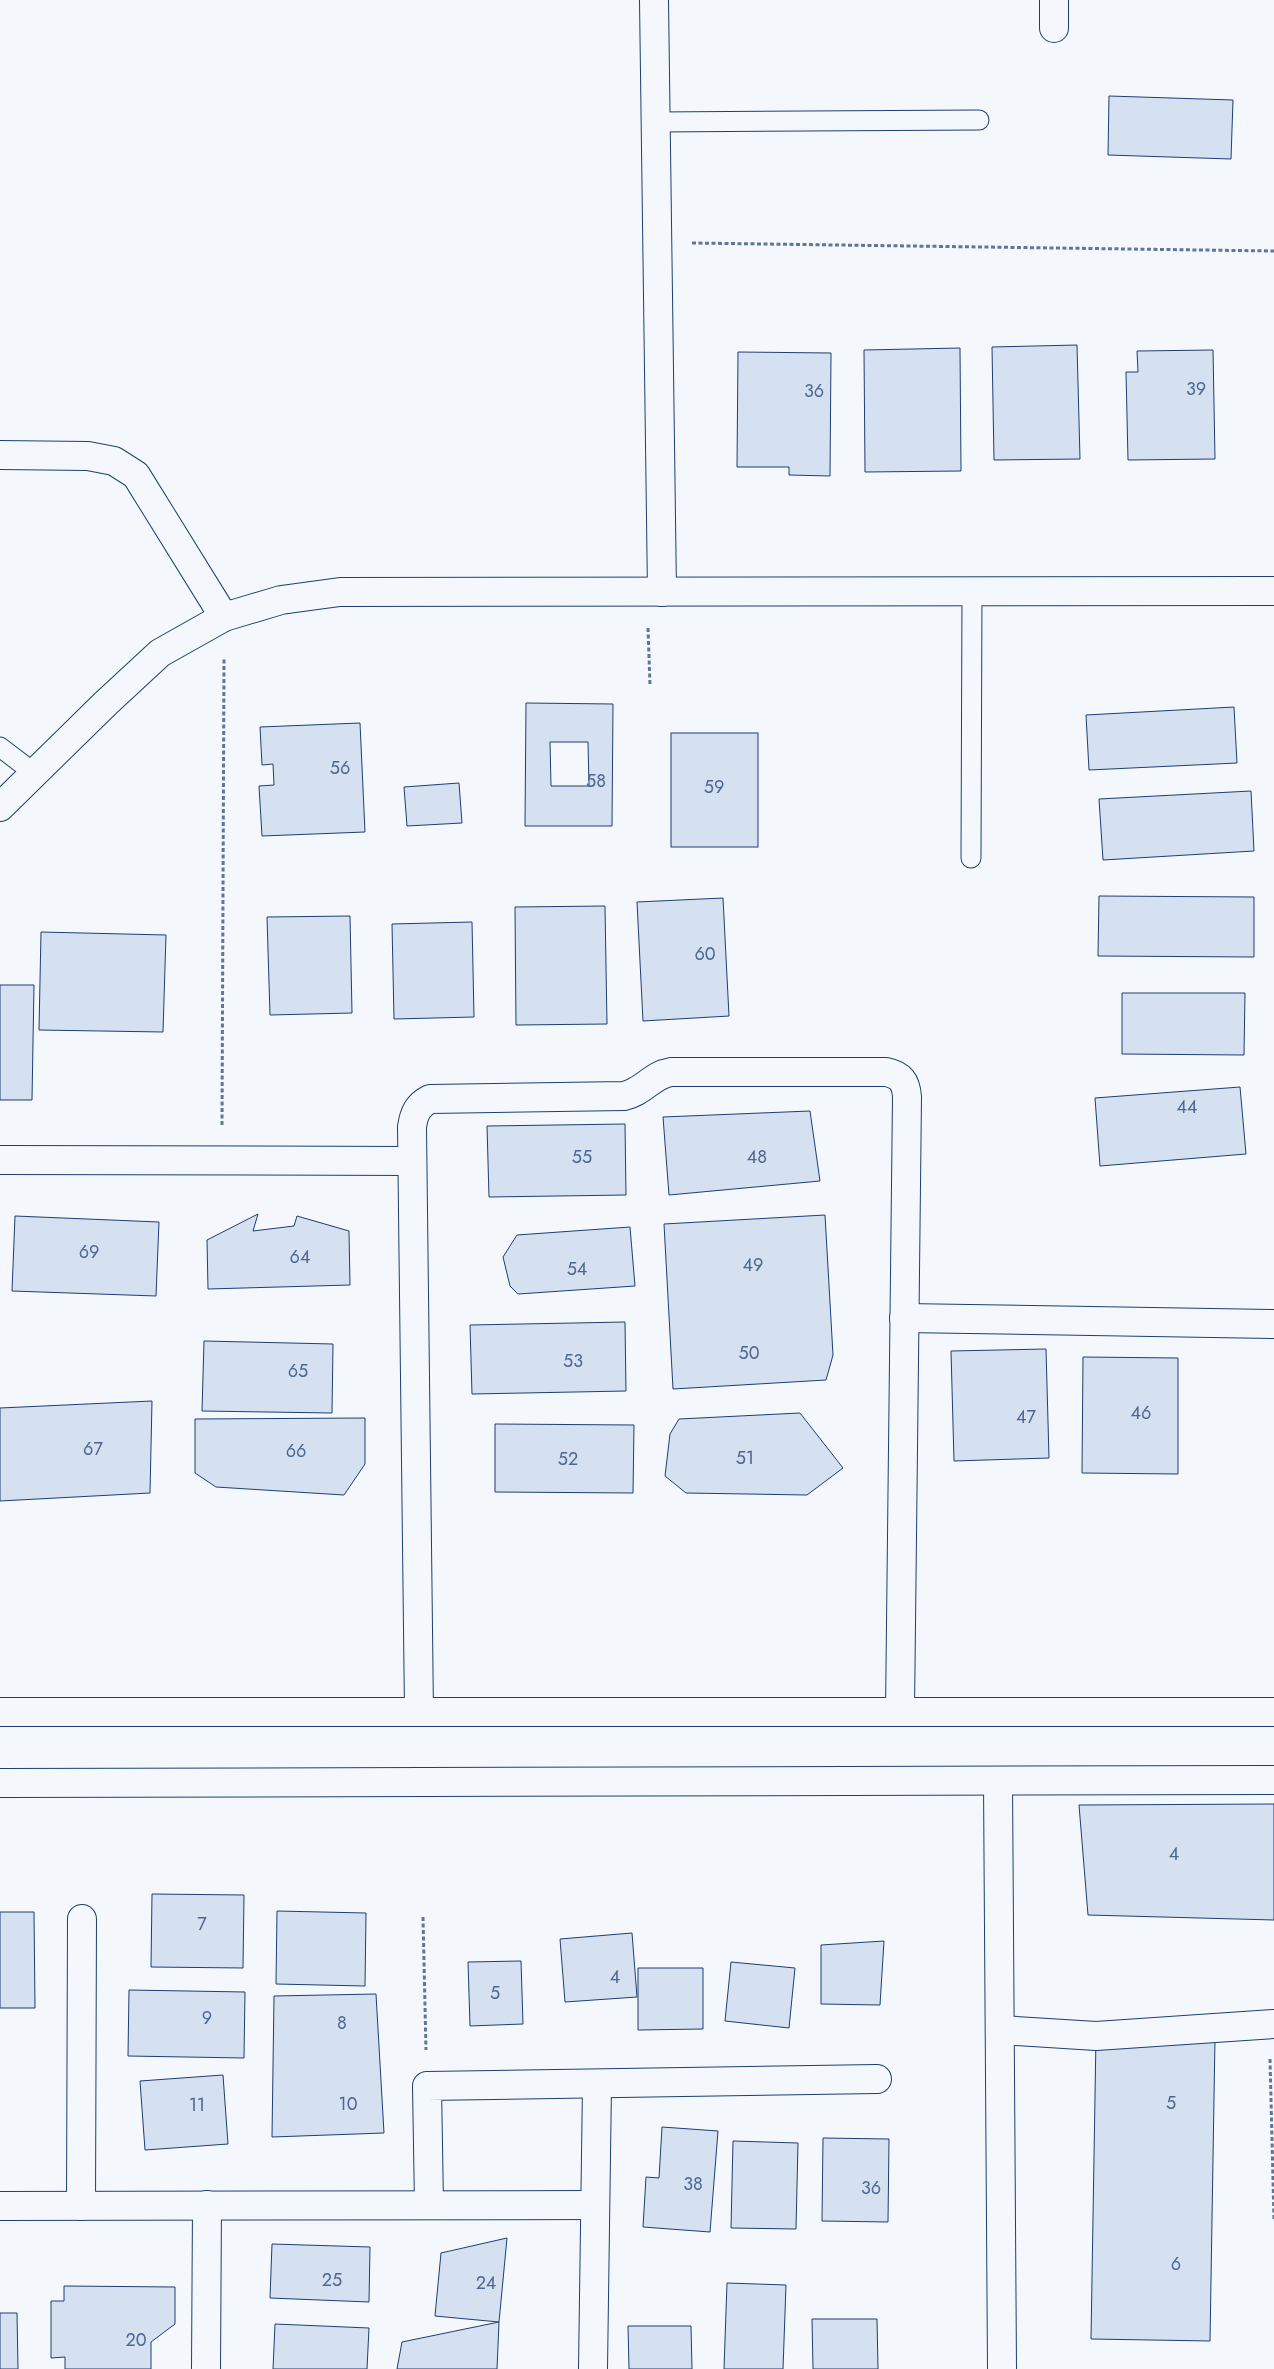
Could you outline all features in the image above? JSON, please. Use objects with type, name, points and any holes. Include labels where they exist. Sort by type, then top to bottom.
[{"type":"street","points":[[654,0],[657,242],[654,592]]},
{"type":"street","points":[[1054,0],[1054,28]]},
{"type":"street","points":[[0,455],[88,456],[114,461],[136,475],[224,617]]},
{"type":"street","points":[[0,807],[160,653],[224,617],[281,600],[340,592],[1274,591]]},
{"type":"street","points":[[418,1712],[413,1118],[422,1103],[430,1099],[624,1096],[641,1090],[662,1073],[671,1072],[886,1072],[895,1074],[902,1080],[907,1097],[900,1712]]},
{"type":"street","points":[[0,1160],[412,1160]]},
{"type":"street","points":[[904,1318],[1274,1324]]},
{"type":"street","points":[[0,1712],[1274,1712]]},
{"type":"street","points":[[0,1783],[1274,1780]]},
{"type":"street","points":[[998,1782],[1002,2369]]},
{"type":"street","points":[[81,2206],[82,1919]]},
{"type":"street","points":[[1000,2030],[1096,2036],[1271,2024]]},
{"type":"street","points":[[429,2205],[427,2086],[878,2079]]},
{"type":"street","points":[[593,2369],[597,2084]]},
{"type":"street","points":[[0,2206],[595,2205]]},
{"type":"street","points":[[206,2369],[207,2206]]},
{"type":"lane","points":[[656,122],[979,120]]},
{"type":"lane","points":[[971,858],[972,592]]},
{"type":"lane","points":[[0,746],[34,773]]},
{"type":"path","points":[[657,242],[1274,251]]},
{"type":"path","points":[[650,685],[654,592]]},
{"type":"path","points":[[222,1161],[224,617]]},
{"type":"path","points":[[423,1917],[427,2086]]},
{"type":"path","points":[[1271,2024],[1274,2219]]},
{"type":"building","points":[[1109,96],[1233,100],[1231,159],[1108,155]]},
{"type":"building","points":[[1077,345],[1080,459],[994,460],[992,347]]},
{"type":"building","points":[[960,348],[961,471],[865,472],[864,350]]},
{"type":"building","points":[[1213,350],[1215,459],[1128,460],[1126,372],[1138,372],[1137,351]]},
{"type":"building","points":[[738,352],[831,353],[830,476],[789,475],[789,467],[737,467]]},
{"type":"building","points":[[526,703],[613,704],[612,826],[525,826]],"holes":[[[550,742],[588,742],[589,786],[551,786]]]},
{"type":"building","points":[[1234,707],[1237,763],[1089,770],[1086,715]]},
{"type":"building","points":[[360,723],[365,832],[262,836],[259,786],[274,785],[273,764],[262,765],[260,727]]},
{"type":"building","points":[[671,733],[758,733],[758,847],[671,847]]},
{"type":"building","points":[[459,783],[462,823],[407,826],[404,787]]},
{"type":"building","points":[[1251,791],[1254,851],[1103,860],[1099,799]]},
{"type":"building","points":[[1099,896],[1254,897],[1254,957],[1098,956]]},
{"type":"building","points":[[723,898],[729,1016],[643,1021],[637,902]]},
{"type":"building","points":[[605,906],[607,1024],[516,1025],[515,907]]},
{"type":"building","points":[[350,916],[352,1013],[270,1015],[267,917]]},
{"type":"building","points":[[472,922],[474,1017],[394,1019],[392,924]]},
{"type":"building","points":[[41,932],[166,935],[163,1032],[39,1030]]},
{"type":"building","points":[[0,985],[34,985],[32,1100],[0,1100]]},
{"type":"building","points":[[1122,993],[1245,993],[1244,1055],[1122,1054]]},
{"type":"building","points":[[1240,1087],[1246,1154],[1100,1166],[1095,1098]]},
{"type":"building","points":[[810,1111],[820,1181],[669,1195],[663,1117]]},
{"type":"building","points":[[625,1124],[626,1195],[489,1197],[487,1126]]},
{"type":"building","points":[[258,1214],[253,1231],[294,1226],[297,1216],[349,1231],[350,1285],[208,1289],[207,1240]]},
{"type":"building","points":[[825,1215],[833,1355],[826,1380],[673,1389],[664,1224]]},
{"type":"building","points":[[15,1216],[159,1222],[156,1296],[12,1291]]},
{"type":"building","points":[[630,1227],[635,1286],[518,1294],[510,1286],[503,1257],[517,1235]]},
{"type":"building","points":[[625,1322],[626,1391],[472,1394],[470,1325]]},
{"type":"building","points":[[204,1341],[333,1344],[332,1413],[202,1411]]},
{"type":"building","points":[[1046,1349],[1049,1458],[954,1461],[951,1351]]},
{"type":"building","points":[[1083,1357],[1178,1358],[1178,1474],[1082,1473]]},
{"type":"building","points":[[152,1401],[150,1493],[0,1501],[0,1408]]},
{"type":"building","points":[[800,1413],[843,1468],[807,1495],[686,1493],[665,1476],[670,1434],[679,1419]]},
{"type":"building","points":[[365,1418],[365,1464],[344,1495],[216,1487],[195,1473],[195,1419]]},
{"type":"building","points":[[495,1424],[634,1425],[633,1493],[495,1492]]},
{"type":"building","points":[[1274,1804],[1274,1920],[1088,1915],[1079,1805]]},
{"type":"building","points":[[152,1894],[244,1895],[243,1968],[151,1967]]},
{"type":"building","points":[[277,1911],[366,1913],[365,1986],[276,1984]]},
{"type":"building","points":[[0,1912],[34,1912],[35,2008],[0,2008]]},
{"type":"building","points":[[632,1933],[637,1997],[565,2002],[560,1939]]},
{"type":"building","points":[[884,1941],[880,2005],[821,2004],[821,1945]]},
{"type":"building","points":[[521,1961],[523,2024],[470,2026],[468,1962]]},
{"type":"building","points":[[731,1962],[795,1968],[789,2028],[725,2021]]},
{"type":"building","points":[[638,1968],[703,1968],[703,2029],[638,2030]]},
{"type":"building","points":[[129,1990],[245,1992],[244,2058],[128,2056]]},
{"type":"building","points":[[376,1994],[384,2133],[272,2137],[274,1996]]},
{"type":"building","points":[[1096,2036],[1215,2038],[1210,2341],[1091,2339]]},
{"type":"building","points":[[223,2075],[228,2144],[145,2150],[140,2081]]},
{"type":"building","points":[[662,2127],[718,2131],[710,2232],[643,2227],[646,2177],[659,2178]]},
{"type":"building","points":[[823,2138],[889,2139],[888,2222],[822,2221]]},
{"type":"building","points":[[733,2141],[798,2143],[796,2229],[731,2228]]},
{"type":"building","points":[[507,2238],[499,2322],[435,2316],[441,2253]]},
{"type":"building","points":[[272,2244],[370,2247],[369,2302],[270,2298]]},
{"type":"building","points":[[727,2283],[786,2285],[783,2369],[724,2369]]},
{"type":"building","points":[[64,2286],[175,2287],[175,2324],[151,2342],[151,2369],[65,2369],[65,2357],[51,2358],[51,2301],[64,2301]]},
{"type":"building","points":[[0,2313],[17,2313],[18,2369],[0,2369]]},
{"type":"building","points":[[812,2319],[877,2319],[878,2369],[813,2369]]},
{"type":"building","points":[[499,2322],[497,2369],[397,2369],[402,2342]]},
{"type":"building","points":[[275,2324],[369,2328],[367,2369],[273,2369]]},
{"type":"building","points":[[628,2326],[691,2326],[692,2369],[629,2369]]}]
